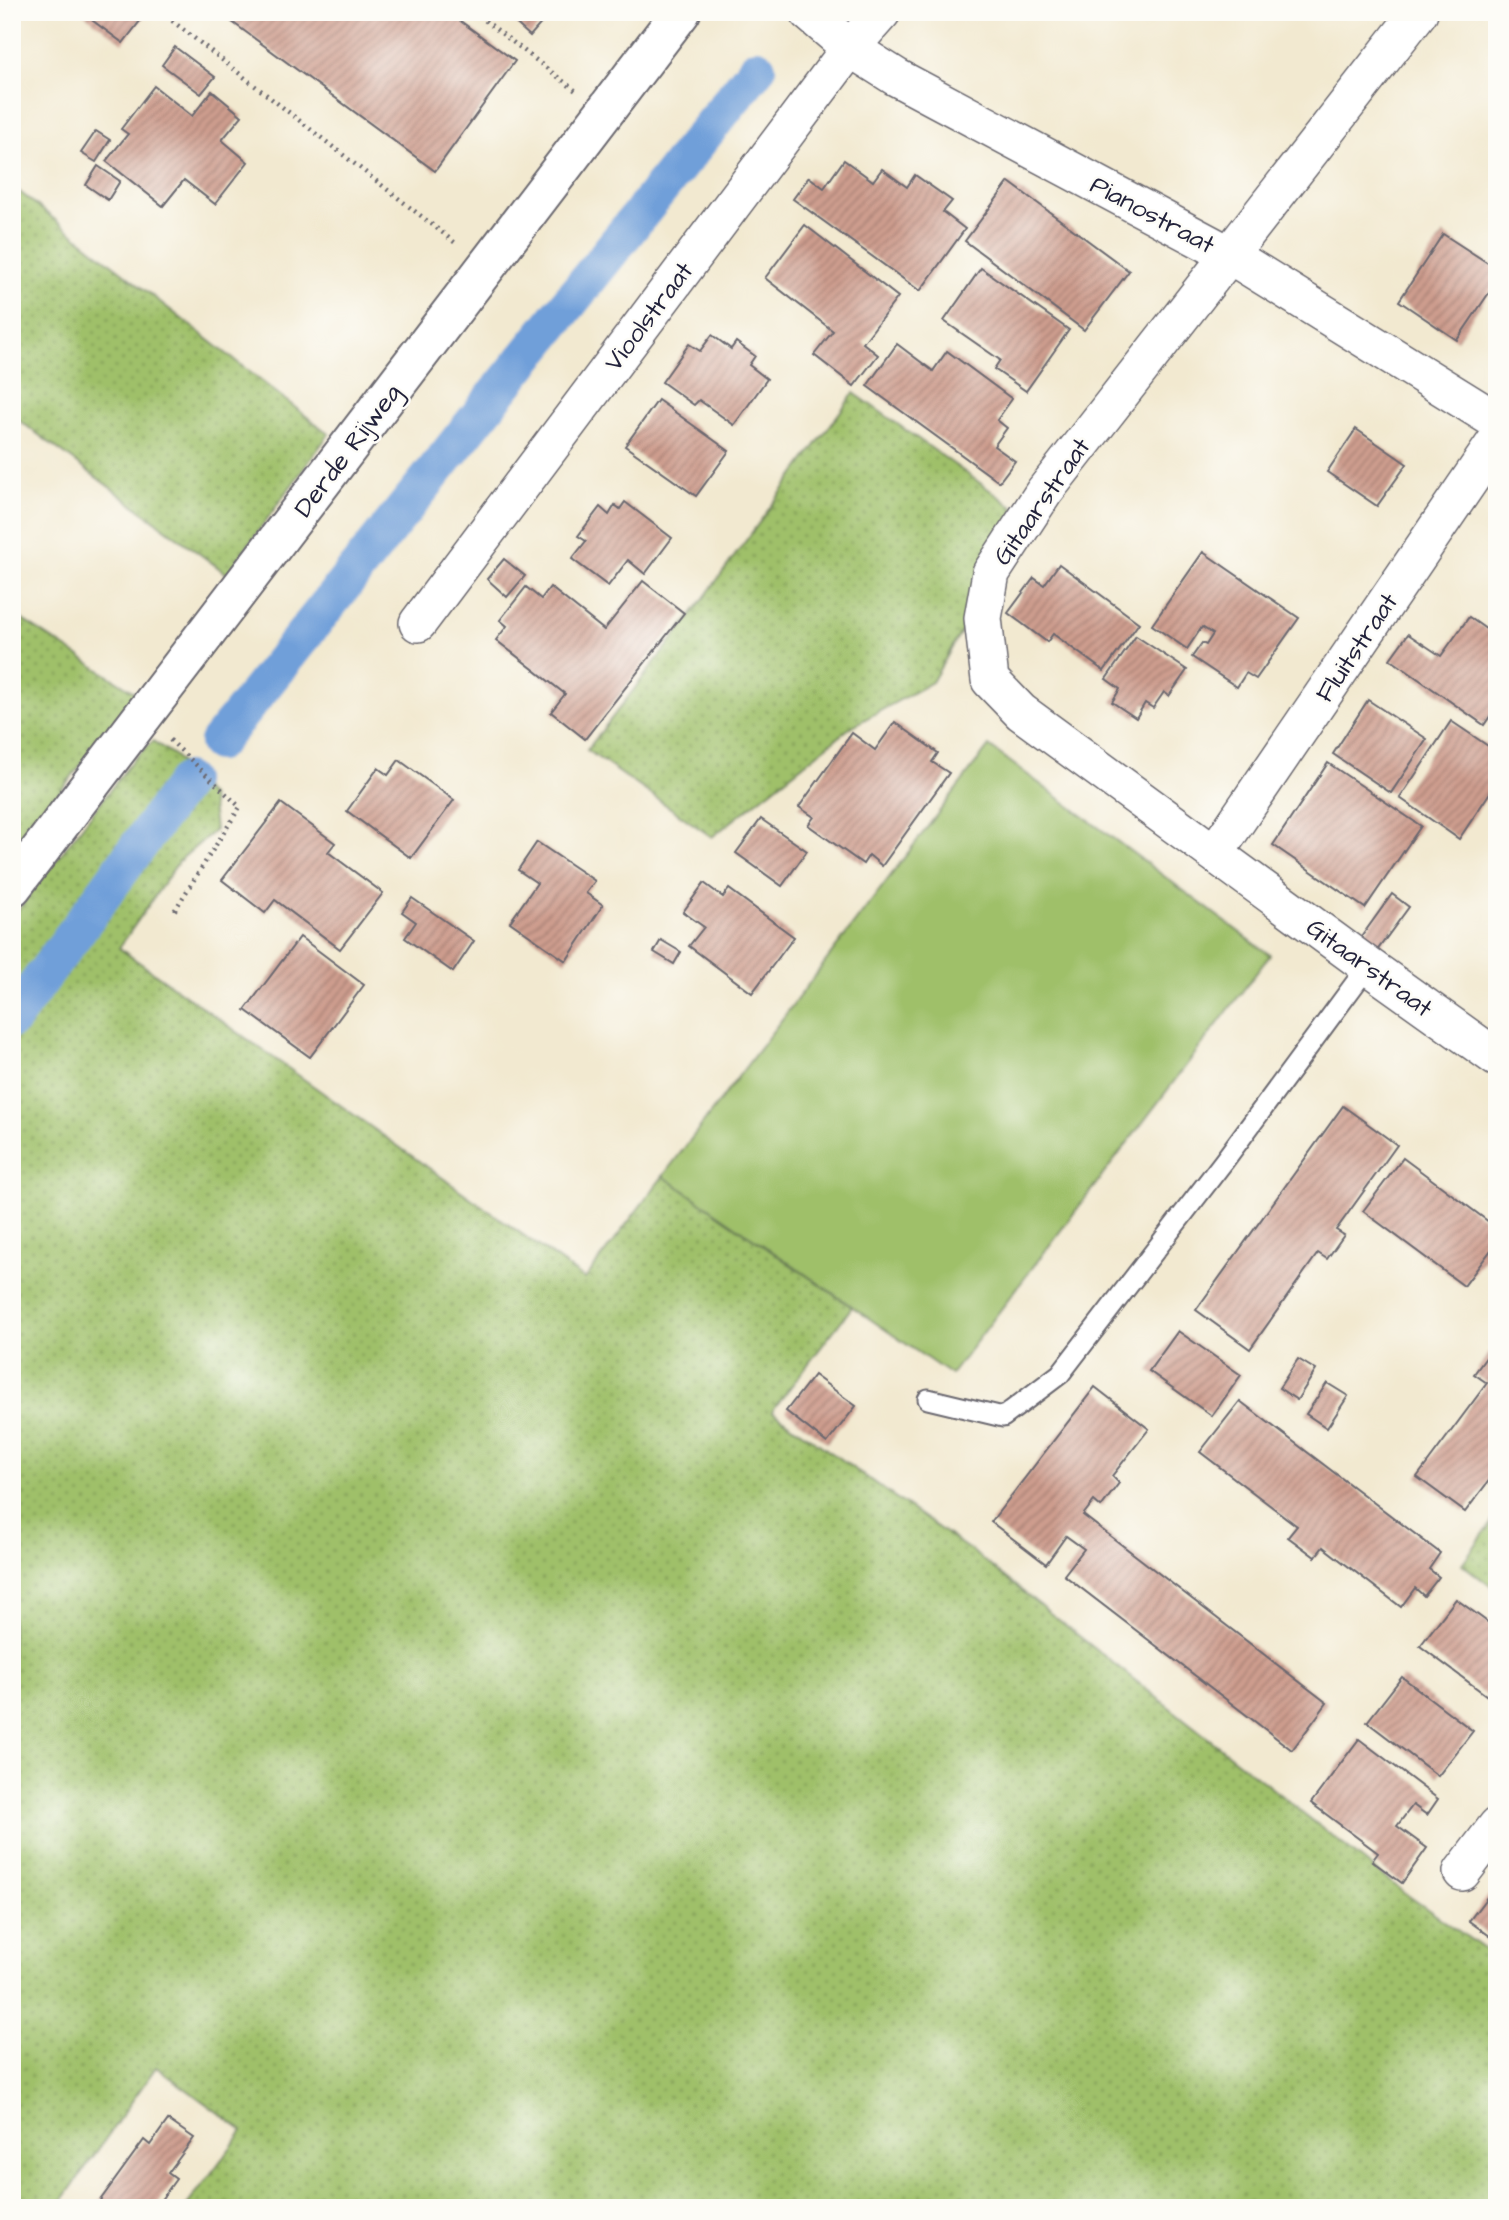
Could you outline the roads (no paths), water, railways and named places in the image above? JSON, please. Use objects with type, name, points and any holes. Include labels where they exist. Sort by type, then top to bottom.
[{"type":"street","name":"Derde Rijweg","points":[[12,887],[681,12]]},
{"type":"street","name":"Pianostraat","points":[[808,12],[850,48],[896,77],[1228,254],[1497,421]]},
{"type":"street","name":"Vioolstraat","points":[[418,622],[850,48],[882,12]]},
{"type":"street","name":"Gitaarstraat","points":[[1419,12],[1044,492],[991,573],[983,618],[990,680],[1021,712],[1368,967],[1497,1058]]},
{"type":"street","name":"Fluitstraat","points":[[1215,853],[1497,440]]},
{"type":"street","points":[[1462,1872],[1497,1825]]},
{"type":"lane","points":[[928,1399],[1003,1417],[1060,1374],[1224,1161],[1368,967]]},
{"type":"waterway","points":[[218,742],[757,68]]},
{"type":"waterway","points":[[12,1019],[186,781]]}]
